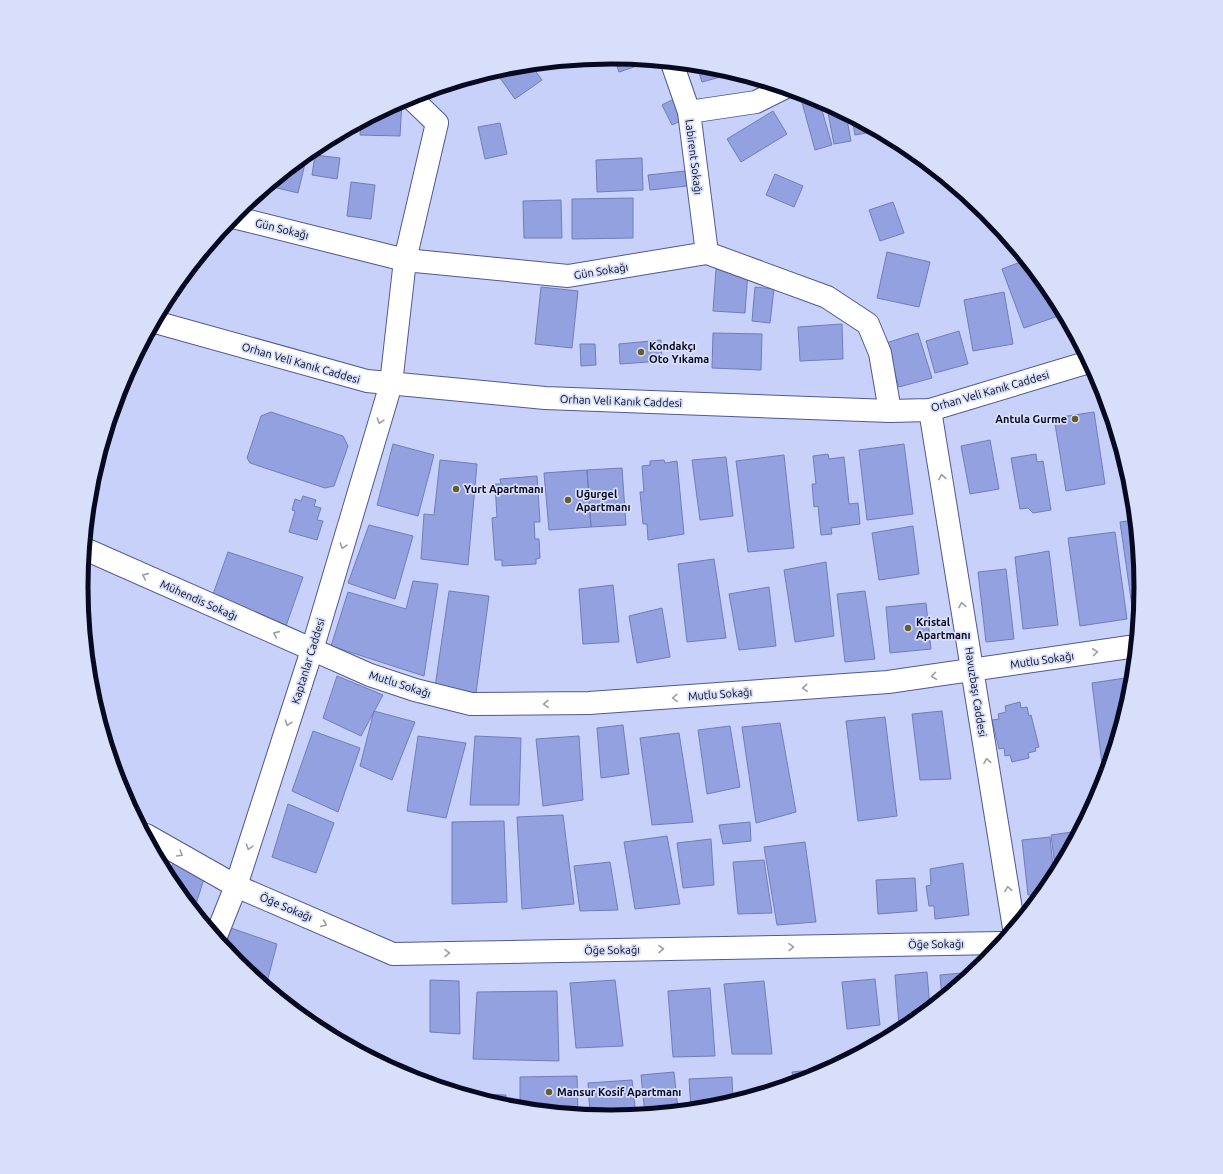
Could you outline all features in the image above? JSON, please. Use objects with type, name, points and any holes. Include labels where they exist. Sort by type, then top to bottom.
[{"type":"street","name":"Labirent Sokağı","points":[[674,67],[689,112],[707,253]]},
{"type":"street","points":[[689,112],[756,102],[778,91]]},
{"type":"street","name":"Kaptanlar Caddesi","points":[[218,932],[236,886],[312,650],[391,384],[405,260],[437,123],[416,102]]},
{"type":"street","name":"Gün Sokağı","points":[[240,219],[405,260],[568,276],[707,253],[827,297],[868,324],[880,353],[890,411]]},
{"type":"street","name":"Orhan Veli Kanık Caddesi","points":[[160,323],[367,381],[545,398],[890,411],[930,410],[1084,363]]},
{"type":"street","name":"Havuzbaşı Caddesi","points":[[930,410],[1013,922]]},
{"type":"street","name":"Mühendis Sokağı","points":[[90,551],[312,650]]},
{"type":"street","name":"Mutlu Sokağı","points":[[312,650],[370,675],[415,690],[471,704],[589,703],[888,682],[973,671],[1131,647]]},
{"type":"street","name":"Öḡe Sokağı","points":[[154,840],[236,886],[394,954],[994,943]]},
{"type":"building","points":[[616,64],[640,65],[619,72]]},
{"type":"building","points":[[534,70],[542,80],[515,99],[499,76]]},
{"type":"building","points":[[699,71],[723,76],[702,82]]},
{"type":"building","points":[[676,98],[687,118],[672,125],[662,105]]},
{"type":"building","points":[[801,100],[821,108],[832,145],[815,150]]},
{"type":"building","points":[[402,108],[400,136],[360,135],[361,128]]},
{"type":"building","points":[[773,111],[787,134],[741,162],[727,139]]},
{"type":"building","points":[[828,111],[847,120],[851,141],[834,144]]},
{"type":"building","points":[[500,123],[507,154],[485,159],[478,127]]},
{"type":"building","points":[[853,123],[870,132],[855,135]]},
{"type":"building","points":[[317,155],[340,158],[337,179],[312,175],[315,156]]},
{"type":"building","points":[[642,158],[643,190],[597,192],[596,160]]},
{"type":"building","points":[[305,163],[298,193],[275,187]]},
{"type":"building","points":[[685,171],[687,186],[650,190],[648,175]]},
{"type":"building","points":[[775,174],[803,186],[794,207],[766,195]]},
{"type":"building","points":[[351,182],[375,185],[371,219],[347,216]]},
{"type":"building","points":[[633,198],[633,238],[572,239],[572,199]]},
{"type":"building","points":[[561,200],[562,238],[524,238],[523,201]]},
{"type":"building","points":[[893,202],[904,233],[880,241],[869,210]]},
{"type":"building","points":[[887,252],[930,262],[919,307],[877,298]]},
{"type":"building","points":[[1021,262],[1046,296],[1058,316],[1024,328],[1002,269]]},
{"type":"building","points":[[716,269],[748,271],[745,313],[713,311]]},
{"type":"building","points":[[541,287],[578,291],[572,348],[535,344]]},
{"type":"building","points":[[755,287],[774,289],[770,323],[752,321]]},
{"type":"building","points":[[1004,292],[1013,344],[973,351],[964,300]]},
{"type":"building","points":[[842,324],[843,359],[800,361],[798,327]]},
{"type":"building","points":[[959,331],[968,364],[935,373],[926,341]]},
{"type":"building","points":[[713,333],[762,334],[761,370],[712,368]]},
{"type":"building","points":[[918,333],[932,378],[899,387],[886,343]]},
{"type":"building","name":"Kondakçı Oto Yıkama","points":[[661,340],[662,361],[620,364],[619,344]]},
{"type":"building","points":[[580,344],[595,344],[596,365],[581,366]]},
{"type":"building","points":[[271,412],[343,436],[348,446],[334,486],[325,488],[250,463],[247,458],[261,416]]},
{"type":"building","points":[[1094,412],[1105,484],[1066,491],[1054,418]]},
{"type":"building","points":[[990,440],[999,489],[970,494],[961,446]]},
{"type":"building","points":[[393,444],[434,455],[418,516],[377,505]]},
{"type":"building","points":[[904,444],[913,514],[867,520],[859,450]]},
{"type":"building","points":[[828,454],[829,459],[844,457],[849,504],[858,503],[860,524],[831,528],[832,534],[821,535],[818,506],[814,507],[812,484],[816,484],[813,456]]},
{"type":"building","points":[[1036,454],[1037,462],[1043,461],[1051,510],[1033,513],[1028,508],[1020,509],[1011,458]]},
{"type":"building","points":[[784,455],[794,548],[748,552],[736,461]]},
{"type":"building","points":[[726,457],[733,516],[700,520],[692,460]]},
{"type":"building","name":"Yurt Apartmanı","points":[[440,460],[477,464],[468,565],[421,559],[424,514],[434,515]]},
{"type":"building","points":[[664,460],[665,463],[677,461],[684,534],[648,540],[647,524],[643,524],[640,492],[644,492],[642,466],[650,465],[650,461]]},
{"type":"building","points":[[622,468],[626,525],[591,527],[587,470]]},
{"type":"building","name":"Uḡurgel Apartmanı","points":[[587,470],[591,527],[549,530],[544,473]]},
{"type":"building","points":[[537,476],[540,522],[534,522],[535,539],[539,539],[540,558],[536,559],[536,564],[502,566],[502,560],[495,560],[492,518],[497,517],[495,484],[501,484],[500,479]]},
{"type":"building","points":[[303,496],[316,500],[314,506],[321,508],[317,520],[323,521],[317,540],[289,532],[295,511],[292,510],[295,499],[301,501]]},
{"type":"building","points":[[1130,521],[1133,553],[1133,614],[1120,522]]},
{"type":"building","points":[[369,525],[413,536],[395,599],[348,583]]},
{"type":"building","points":[[913,526],[919,574],[879,580],[872,533]]},
{"type":"building","points":[[1115,532],[1127,619],[1080,626],[1068,538]]},
{"type":"building","points":[[1049,551],[1058,625],[1023,629],[1015,557]]},
{"type":"building","points":[[228,552],[303,577],[286,626],[211,600]]},
{"type":"building","points":[[714,559],[726,638],[687,642],[678,564]]},
{"type":"building","points":[[826,562],[834,636],[795,642],[784,570]]},
{"type":"building","points":[[1006,569],[1014,639],[986,642],[978,572]]},
{"type":"building","points":[[413,581],[438,584],[424,676],[331,646],[348,592],[406,609]]},
{"type":"building","points":[[613,585],[619,642],[583,644],[579,589]]},
{"type":"building","points":[[769,587],[776,646],[739,650],[729,594]]},
{"type":"building","points":[[449,591],[489,596],[476,693],[435,687]]},
{"type":"building","points":[[865,591],[875,659],[845,662],[837,594]]},
{"type":"building","name":"Kristal Apartmanı","points":[[926,603],[931,649],[890,653],[886,607]]},
{"type":"building","points":[[662,608],[670,657],[637,663],[629,616]]},
{"type":"building","points":[[337,676],[383,695],[361,736],[323,718]]},
{"type":"building","points":[[1126,678],[1117,722],[1102,767],[1092,683]]},
{"type":"building","points":[[1020,702],[1021,708],[1027,707],[1029,716],[1031,715],[1039,747],[1035,748],[1036,751],[1028,753],[1029,758],[1012,762],[1010,755],[1005,756],[1004,748],[999,749],[992,720],[999,719],[998,714],[1006,712],[1005,706]]},
{"type":"building","points":[[374,711],[415,722],[392,780],[360,766]]},
{"type":"building","points":[[942,711],[951,779],[920,780],[912,714]]},
{"type":"building","points":[[885,717],[897,816],[858,821],[846,721]]},
{"type":"building","points":[[780,723],[796,812],[756,823],[742,727]]},
{"type":"building","points":[[623,725],[629,774],[601,778],[597,728]]},
{"type":"building","points":[[730,726],[740,787],[707,794],[698,730]]},
{"type":"building","points":[[313,731],[360,748],[338,812],[292,791]]},
{"type":"building","points":[[679,733],[693,822],[652,825],[640,738]]},
{"type":"building","points":[[418,736],[466,743],[446,818],[407,811]]},
{"type":"building","points":[[475,736],[521,738],[519,805],[470,805]]},
{"type":"building","points":[[579,736],[583,800],[543,806],[536,739]]},
{"type":"building","points":[[288,804],[334,823],[316,873],[272,857]]},
{"type":"building","points":[[563,815],[574,904],[522,909],[517,817]]},
{"type":"building","points":[[504,821],[507,902],[452,904],[452,822]]},
{"type":"building","points":[[750,822],[751,841],[723,844],[719,825]]},
{"type":"building","points":[[1073,832],[1055,864],[1051,835]]},
{"type":"building","points":[[667,836],[680,904],[635,909],[624,842]]},
{"type":"building","points":[[1050,837],[1053,867],[1034,894],[1028,895],[1022,840]]},
{"type":"building","points":[[711,839],[714,885],[683,888],[677,843]]},
{"type":"building","points":[[805,842],[816,922],[777,925],[764,847]]},
{"type":"building","points":[[175,859],[205,876],[196,904],[177,878],[171,868]]},
{"type":"building","points":[[764,860],[772,913],[738,914],[733,862]]},
{"type":"building","points":[[610,862],[618,910],[580,911],[574,866]]},
{"type":"building","points":[[963,863],[969,915],[935,919],[934,906],[929,906],[926,886],[931,885],[930,869]]},
{"type":"building","points":[[915,878],[917,911],[878,914],[876,880]]},
{"type":"building","points":[[231,928],[277,944],[267,980],[242,957],[227,941]]},
{"type":"building","points":[[927,972],[930,1002],[899,1024],[895,975]]},
{"type":"building","points":[[964,973],[942,992],[940,975]]},
{"type":"building","points":[[875,979],[880,1025],[847,1029],[842,982]]},
{"type":"building","points":[[430,980],[459,981],[460,1034],[430,1032]]},
{"type":"building","points":[[615,980],[623,1046],[576,1048],[570,983]]},
{"type":"building","points":[[764,981],[772,1054],[732,1054],[724,984]]},
{"type":"building","points":[[710,988],[715,1056],[673,1057],[668,991]]},
{"type":"building","points":[[557,991],[559,1061],[473,1059],[477,992]]},
{"type":"building","points":[[812,1070],[793,1077],[792,1072]]},
{"type":"building","points":[[674,1072],[678,1106],[644,1109],[641,1075]]},
{"type":"building","name":"Mansur Kosif Apartmanı","points":[[577,1076],[578,1109],[543,1106],[520,1102],[520,1077]]},
{"type":"building","points":[[732,1077],[733,1095],[691,1104],[689,1079]]},
{"type":"building","points":[[632,1080],[635,1109],[590,1109],[588,1083]]},
{"type":"building","points":[[486,1095],[506,1095],[506,1099]]},
{"type":"place","name":"Kondakçı Oto Yıkama","points":[[641,352]]},
{"type":"place","name":"Antula Gurme","points":[[1075,419]]},
{"type":"place","name":"Yurt Apartmanı","points":[[456,489]]},
{"type":"place","name":"Uḡurgel Apartmanı","points":[[568,500]]},
{"type":"place","name":"Kristal Apartmanı","points":[[908,628]]},
{"type":"place","name":"Mansur Kosif Apartmanı","points":[[549,1092]]}]
